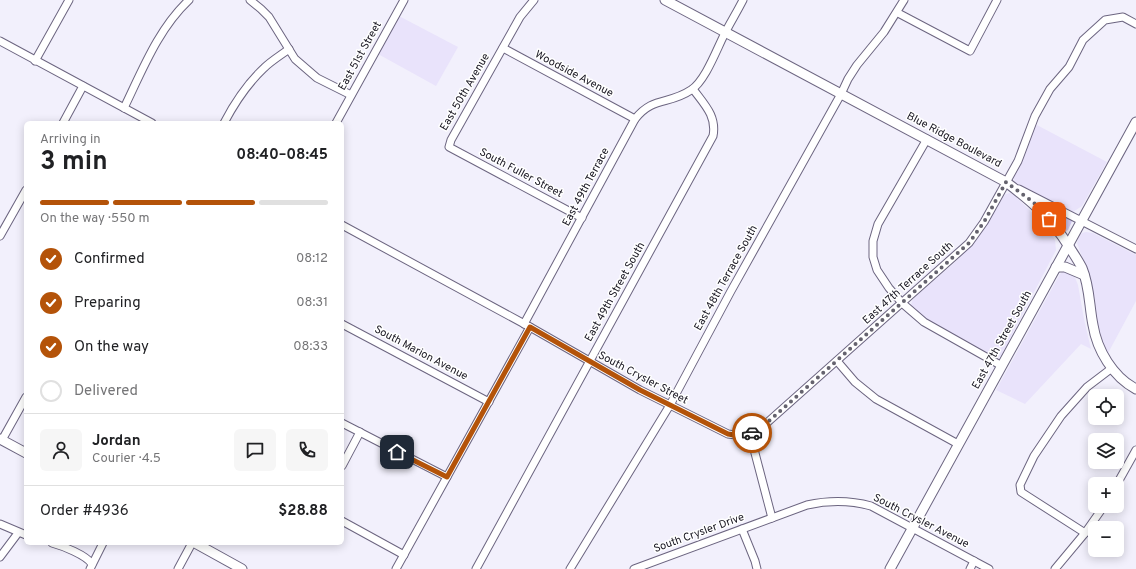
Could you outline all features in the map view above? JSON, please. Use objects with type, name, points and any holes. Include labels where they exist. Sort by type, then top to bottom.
[{"type":"street","points":[[36,60],[69,0]]},
{"type":"street","points":[[124,108],[156,45],[167,27],[189,0]]},
{"type":"street","points":[[250,0],[269,17],[294,59],[316,78],[351,95]]},
{"type":"street","name":"East 51st Street","points":[[337,121],[404,0]]},
{"type":"street","name":"East 50th Avenue","points":[[449,147],[451,140],[502,48],[520,17],[534,0]]},
{"type":"street","name":"Blue Ridge Boulevard","points":[[665,0],[1006,182],[1033,202],[1064,236],[1068,245],[1076,256],[1084,275],[1090,297],[1095,335],[1101,351],[1112,368],[1121,378],[1136,389]]},
{"type":"street","points":[[692,89],[702,77],[743,0]]},
{"type":"street","name":"East 48th Terrace South","points":[[570,569],[670,405],[731,291],[857,65],[898,13],[904,0]]},
{"type":"street","points":[[898,13],[970,51],[997,0]]},
{"type":"street","name":"East 47th Terrace South","points":[[750,434],[760,429],[969,243],[984,222],[1018,161],[1035,116],[1050,89],[1069,67],[1083,40],[1105,20],[1123,17],[1136,24]]},
{"type":"street","points":[[0,41],[148,121]]},
{"type":"street","name":"Woodside Avenue","points":[[502,48],[635,119]]},
{"type":"street","points":[[225,121],[245,89],[265,67],[289,49]]},
{"type":"street","points":[[64,121],[83,86]]},
{"type":"street","name":"East 49th Terrace","points":[[396,569],[489,402],[582,218],[635,119],[641,111],[649,105],[678,98],[692,89]]},
{"type":"street","name":"East 49th Street South","points":[[476,569],[713,136],[715,128],[713,117],[692,89]]},
{"type":"street","name":"East 47th Street South","points":[[890,569],[1136,122]]},
{"type":"street","points":[[926,139],[878,224],[872,241],[873,257],[877,270],[889,288],[902,303],[924,322],[1002,366]]},
{"type":"street","name":"South Fuller Street","points":[[449,147],[582,218]]},
{"type":"street","points":[[1006,182],[1136,249]]},
{"type":"street","points":[[0,236],[24,194]]},
{"type":"street","name":"South Crysler Street","points":[[344,226],[527,326],[640,390],[728,434],[740,436],[750,434]]},
{"type":"street","points":[[1056,267],[1065,267],[1084,275]]},
{"type":"street","name":"South Marion Avenue","points":[[344,325],[489,402]]},
{"type":"street","points":[[837,361],[855,382],[876,400],[958,444]]},
{"type":"street","points":[[1085,534],[1021,492],[1020,485],[1034,456],[1061,416],[1087,386],[1112,368]]},
{"type":"street","points":[[24,400],[1,440],[24,452]]},
{"type":"street","points":[[344,424],[447,477]]},
{"type":"street","points":[[344,462],[360,432]]},
{"type":"street","points":[[750,434],[772,518]]},
{"type":"street","points":[[1121,477],[1136,450]]},
{"type":"street","name":"South Crysler Avenue","points":[[772,518],[807,505],[836,500],[871,506],[913,527],[989,569]]},
{"type":"street","points":[[1055,569],[1085,534],[1099,513]]},
{"type":"street","name":"South Crysler Drive","points":[[635,569],[772,518]]},
{"type":"street","points":[[344,522],[404,555]]},
{"type":"street","points":[[0,524],[24,534]]},
{"type":"street","points":[[742,529],[756,569]]},
{"type":"street","points":[[0,556],[18,533]]},
{"type":"street","points":[[59,545],[85,558],[91,567],[103,545]]},
{"type":"street","points":[[178,569],[192,545]]},
{"type":"street","points":[[197,545],[242,569]]},
{"type":"street","points":[[970,569],[974,561]]},
{"type":"shaded area","points":[[399,16],[458,47],[436,86],[378,54]]},
{"type":"shaded area","points":[[1035,124],[1107,162],[1082,206],[1073,212],[1039,197],[1015,182],[1013,177],[1024,156]]},
{"type":"shaded area","points":[[1010,193],[1014,195],[1044,224],[1055,240],[1056,250],[1001,356],[998,358],[930,322],[913,309],[911,305],[916,296],[953,264],[973,244],[985,228],[1003,197]]},
{"type":"shaded area","points":[[1051,208],[1073,219],[1068,230],[1066,231],[1064,229],[1050,210]]},
{"type":"shaded area","points":[[1082,233],[1093,233],[1136,255],[1136,301],[1107,355],[1096,323],[1095,299],[1089,276],[1077,243]]},
{"type":"shaded area","points":[[1065,270],[1074,275],[1078,285],[1091,349],[1081,344],[1025,404],[996,390],[1060,274]]},
{"type":"way so far","points":[[752,433],[760,429],[969,243],[984,222],[1006,182],[1033,202],[1049,219]]},
{"type":"route","points":[[397,452],[447,477],[530,327],[640,390],[728,434],[740,436],[752,433]]}]
